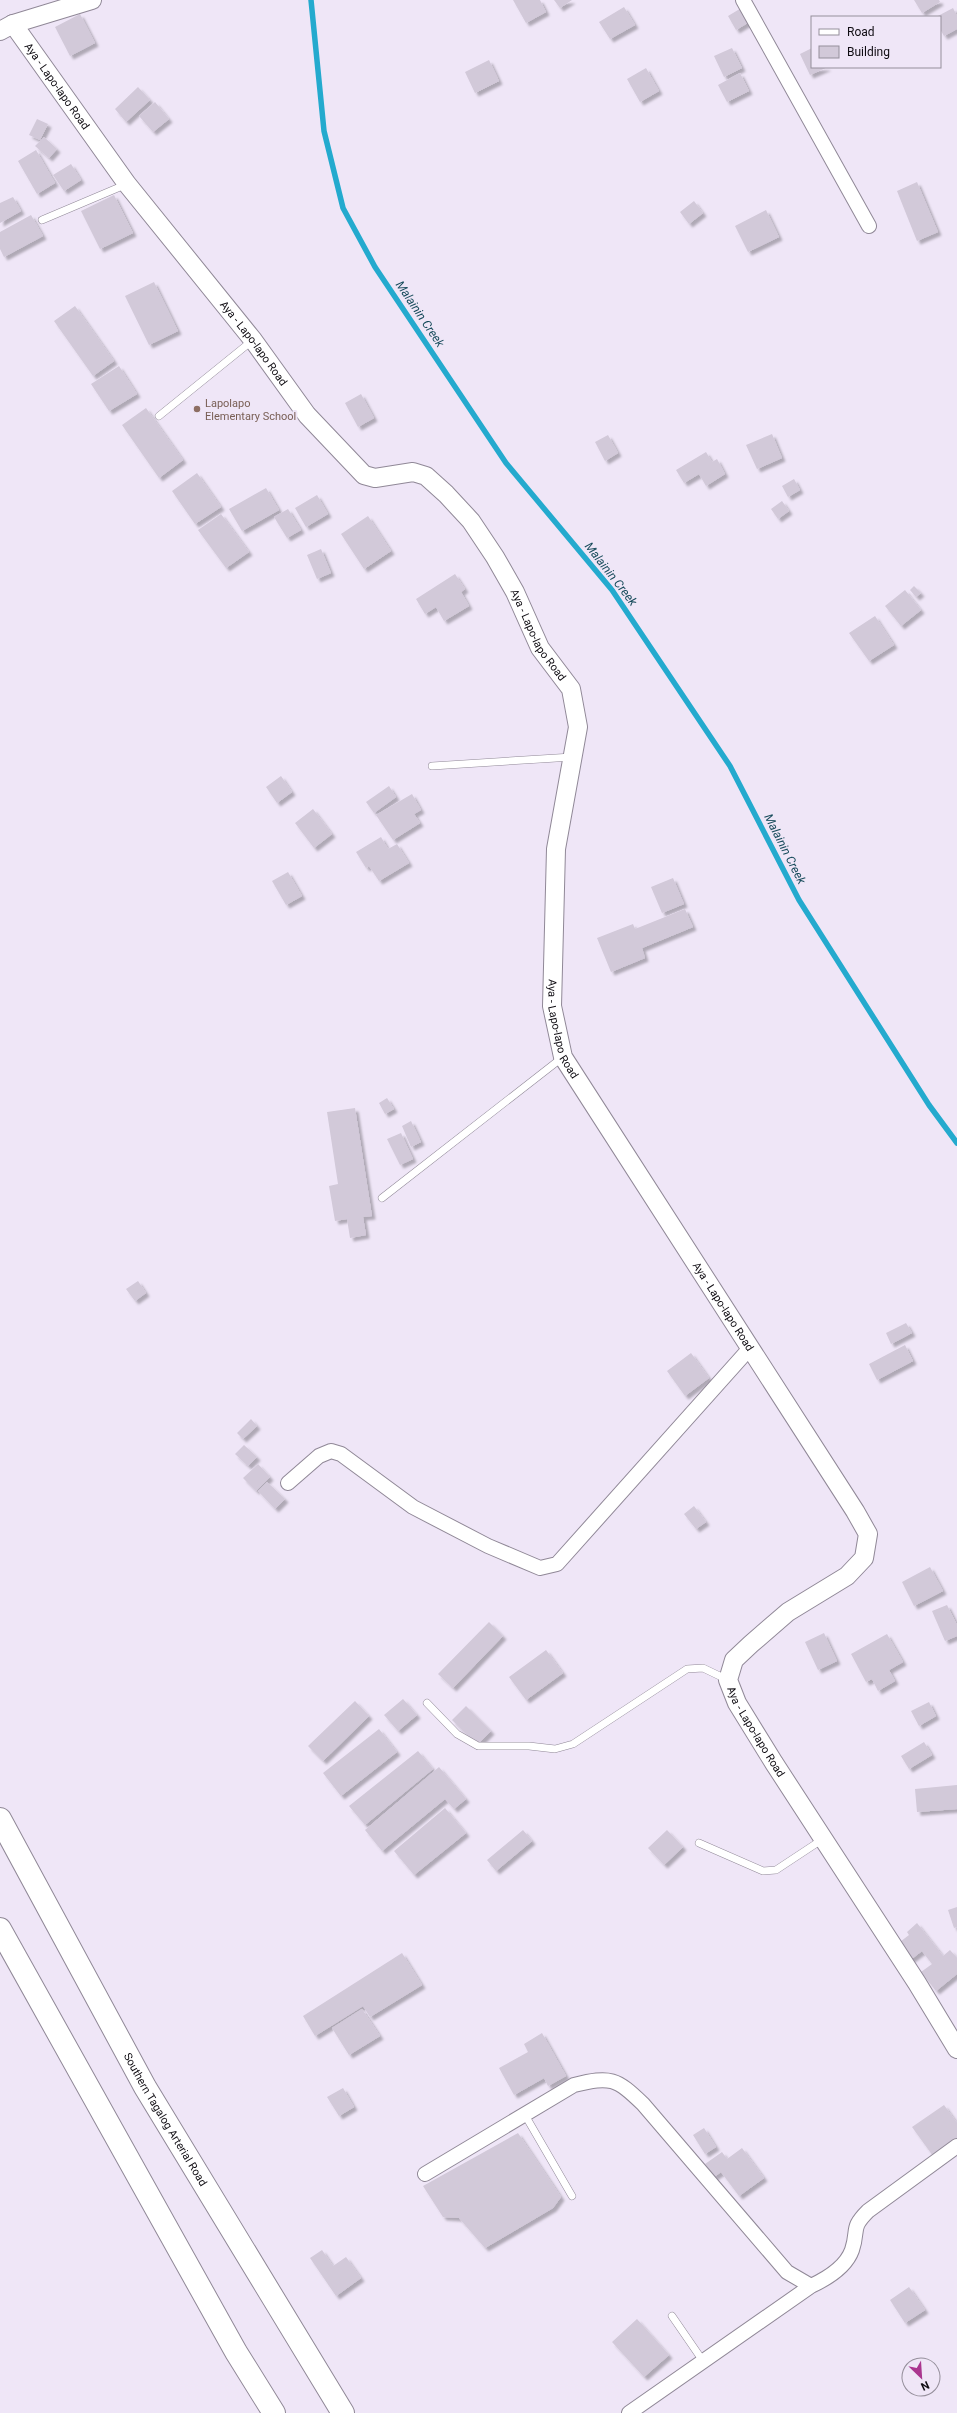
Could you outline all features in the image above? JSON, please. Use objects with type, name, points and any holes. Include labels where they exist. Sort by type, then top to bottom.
[{"type":"highway","name":"Southern Tagalog Arterial Road","points":[[0,1819],[144,2087],[342,2413]]},
{"type":"highway","points":[[0,1929],[236,2352],[274,2413]]},
{"type":"street","points":[[7,27],[92,0]]},
{"type":"street","points":[[743,0],[869,226]]},
{"type":"street","name":"Aya - Lapo-lapo Road","points":[[7,27],[127,184],[253,340],[308,415],[364,475],[375,478],[413,472],[426,476],[446,494],[471,521],[495,557],[515,592],[540,648],[571,689],[578,727],[556,849],[552,1006],[564,1057],[868,1534],[864,1558],[847,1576],[788,1612],[734,1660],[728,1680],[736,1703],[823,1839],[951,2029],[957,2049]]},
{"type":"street","points":[[288,1483],[319,1456],[331,1451],[341,1454],[412,1507],[488,1546],[540,1568],[548,1568],[557,1564],[750,1348]]},
{"type":"street","points":[[425,2174],[574,2085],[600,2079],[622,2084],[643,2104],[787,2272],[811,2286]]},
{"type":"street","points":[[629,2413],[811,2286],[824,2280],[841,2266],[852,2251],[856,2223],[868,2211],[957,2146]]},
{"type":"lane","points":[[42,220],[127,184]]},
{"type":"lane","points":[[159,416],[253,340]]},
{"type":"lane","points":[[432,766],[572,757]]},
{"type":"lane","points":[[382,1198],[564,1057]]},
{"type":"lane","points":[[427,1703],[457,1734],[478,1746],[529,1746],[555,1749],[573,1744],[687,1670],[702,1668],[728,1680]]},
{"type":"lane","points":[[699,1843],[763,1871],[776,1870],[823,1839]]},
{"type":"lane","points":[[525,2115],[572,2196]]},
{"type":"lane","points":[[672,2316],[703,2361]]},
{"type":"building","points":[[513,0],[540,0],[546,12],[526,23]]},
{"type":"building","points":[[554,0],[572,0],[560,8]]},
{"type":"building","points":[[914,0],[939,0],[940,2],[922,13]]},
{"type":"building","points":[[624,7],[635,25],[610,39],[599,22]]},
{"type":"building","points":[[743,7],[751,21],[736,30],[728,16]]},
{"type":"building","points":[[953,8],[957,16],[957,29],[944,36],[941,31],[941,16],[938,16]]},
{"type":"building","points":[[80,14],[95,43],[70,56],[55,27]]},
{"type":"building","points":[[732,48],[742,68],[724,77],[714,56]]},
{"type":"building","points":[[811,48],[811,68],[826,68],[810,75],[800,54]]},
{"type":"building","points":[[489,60],[499,81],[475,93],[465,72]]},
{"type":"building","points":[[646,68],[659,91],[640,102],[627,79]]},
{"type":"building","points":[[740,73],[749,91],[727,102],[718,85]]},
{"type":"building","points":[[138,87],[150,100],[126,122],[115,109]]},
{"type":"building","points":[[155,102],[169,119],[153,132],[139,116]]},
{"type":"building","points":[[37,119],[48,124],[40,140],[29,135]]},
{"type":"building","points":[[44,137],[57,149],[49,158],[35,146]]},
{"type":"building","points":[[36,150],[55,183],[37,194],[18,161]]},
{"type":"building","points":[[71,164],[81,180],[64,191],[53,175]]},
{"type":"building","points":[[917,182],[938,232],[917,241],[897,191]]},
{"type":"building","points":[[114,195],[133,233],[100,249],[81,211]]},
{"type":"building","points":[[13,197],[21,211],[0,223],[0,203]]},
{"type":"building","points":[[694,201],[703,213],[689,224],[680,212]]},
{"type":"building","points":[[766,210],[779,237],[748,252],[735,226]]},
{"type":"building","points":[[31,215],[43,236],[4,257],[0,249],[0,232]]},
{"type":"building","points":[[154,282],[178,331],[149,345],[125,296]]},
{"type":"building","points":[[75,306],[114,361],[93,376],[54,321]]},
{"type":"building","points":[[119,366],[137,394],[109,411],[91,384]]},
{"type":"building","points":[[361,394],[374,418],[358,427],[345,403]]},
{"type":"building","points":[[146,408],[183,460],[159,478],[122,425]]},
{"type":"building","points":[[772,434],[782,458],[757,469],[746,445]]},
{"type":"building","points":[[608,435],[618,453],[605,461],[595,442]]},
{"type":"building","points":[[706,452],[712,462],[717,459],[725,474],[706,486],[699,474],[684,483],[676,470]]},
{"type":"building","points":[[197,473],[221,507],[195,524],[172,491]]},
{"type":"building","points":[[794,479],[800,490],[788,497],[782,486]]},
{"type":"building","points":[[266,488],[279,510],[242,531],[229,509]]},
{"type":"building","points":[[317,495],[328,514],[306,527],[295,508]]},
{"type":"building","points":[[782,501],[789,511],[778,519],[771,509]]},
{"type":"building","points":[[288,509],[301,530],[287,538],[274,517]]},
{"type":"building","points":[[221,514],[249,552],[226,568],[198,530]]},
{"type":"building","points":[[368,516],[391,551],[364,569],[341,534]]},
{"type":"building","points":[[321,549],[331,573],[317,579],[307,555]]},
{"type":"building","points":[[455,574],[465,589],[461,592],[469,606],[444,621],[436,607],[425,614],[416,599]]},
{"type":"building","points":[[914,586],[921,593],[916,597],[910,590]]},
{"type":"building","points":[[905,590],[921,610],[901,626],[885,606]]},
{"type":"building","points":[[875,616],[894,645],[869,661],[849,633]]},
{"type":"building","points":[[281,776],[292,792],[277,803],[266,787]]},
{"type":"building","points":[[389,786],[396,797],[374,813],[366,802]]},
{"type":"building","points":[[412,794],[421,810],[414,814],[420,823],[393,840],[376,815]]},
{"type":"building","points":[[313,809],[332,834],[314,848],[295,823]]},
{"type":"building","points":[[381,837],[388,849],[397,844],[409,863],[379,881],[369,866],[366,868],[356,852]]},
{"type":"building","points":[[288,872],[302,896],[286,905],[272,881]]},
{"type":"building","points":[[673,878],[684,904],[662,913],[651,887]]},
{"type":"building","points":[[685,909],[693,927],[642,948],[645,958],[611,972],[597,938],[633,924],[635,929]]},
{"type":"building","points":[[387,1098],[394,1109],[385,1114],[379,1103]]},
{"type":"building","points":[[355,1108],[372,1216],[363,1217],[366,1235],[350,1238],[347,1219],[335,1221],[329,1186],[338,1184],[327,1112]]},
{"type":"building","points":[[411,1121],[421,1142],[411,1147],[402,1126]]},
{"type":"building","points":[[401,1133],[413,1159],[400,1165],[387,1139]]},
{"type":"building","points":[[138,1281],[146,1293],[135,1301],[126,1289]]},
{"type":"building","points":[[906,1323],[912,1333],[891,1344],[886,1333]]},
{"type":"building","points":[[905,1345],[913,1361],[877,1380],[869,1364]]},
{"type":"building","points":[[691,1353],[709,1378],[685,1396],[667,1371]]},
{"type":"building","points":[[251,1419],[257,1426],[243,1439],[237,1433]]},
{"type":"building","points":[[244,1445],[257,1457],[248,1466],[235,1454]]},
{"type":"building","points":[[258,1464],[270,1477],[256,1491],[243,1478]]},
{"type":"building","points":[[267,1482],[285,1499],[275,1509],[258,1491]]},
{"type":"building","points":[[694,1506],[706,1522],[696,1529],[684,1514]]},
{"type":"building","points":[[930,1567],[943,1591],[914,1606],[902,1582]]},
{"type":"building","points":[[947,1605],[957,1625],[957,1636],[945,1641],[932,1611]]},
{"type":"building","points":[[489,1622],[503,1636],[453,1688],[438,1674]]},
{"type":"building","points":[[824,1633],[837,1661],[818,1670],[805,1642]]},
{"type":"building","points":[[887,1634],[903,1662],[889,1670],[895,1681],[878,1691],[872,1679],[866,1682],[851,1654]]},
{"type":"building","points":[[546,1650],[563,1673],[526,1700],[509,1677]]},
{"type":"building","points":[[403,1699],[417,1715],[398,1731],[384,1715]]},
{"type":"building","points":[[355,1701],[369,1716],[323,1761],[308,1746]]},
{"type":"building","points":[[929,1702],[936,1716],[919,1726],[911,1711]]},
{"type":"building","points":[[466,1706],[491,1731],[477,1745],[452,1720]]},
{"type":"building","points":[[379,1729],[397,1752],[341,1796],[323,1773]]},
{"type":"building","points":[[924,1742],[932,1755],[909,1769],[901,1756]]},
{"type":"building","points":[[418,1751],[433,1769],[365,1825],[349,1806]]},
{"type":"building","points":[[439,1767],[466,1799],[454,1809],[445,1799],[382,1851],[365,1830]]},
{"type":"building","points":[[957,1785],[957,1809],[917,1812],[915,1789]]},
{"type":"building","points":[[445,1808],[466,1833],[414,1875],[394,1851]]},
{"type":"building","points":[[523,1830],[532,1841],[496,1871],[487,1860]]},
{"type":"building","points":[[667,1830],[683,1847],[664,1865],[648,1848]]},
{"type":"building","points":[[957,1907],[957,1927],[954,1928],[948,1910]]},
{"type":"building","points":[[917,1923],[943,1956],[950,1950],[957,1958],[957,1974],[936,1991],[921,1972],[932,1964],[922,1951],[909,1961],[896,1945],[909,1935],[907,1932]]},
{"type":"building","points":[[402,1953],[422,1985],[370,2017],[363,2006],[315,2036],[303,2016]]},
{"type":"building","points":[[362,2009],[380,2036],[349,2055],[332,2028]]},
{"type":"building","points":[[542,2033],[566,2076],[548,2086],[544,2078],[514,2095],[499,2068],[528,2052],[524,2044]]},
{"type":"building","points":[[343,2088],[354,2107],[339,2116],[327,2097]]},
{"type":"building","points":[[944,2105],[957,2123],[957,2139],[933,2156],[912,2127]]},
{"type":"building","points":[[704,2128],[716,2147],[705,2154],[693,2135]]},
{"type":"building","points":[[518,2133],[561,2197],[553,2208],[485,2248],[459,2218],[443,2217],[423,2186]]},
{"type":"building","points":[[742,2148],[764,2178],[739,2196],[721,2172],[714,2177],[705,2164],[722,2152],[727,2159]]},
{"type":"building","points":[[322,2250],[333,2266],[346,2257],[361,2278],[336,2296],[310,2258]]},
{"type":"building","points":[[909,2287],[925,2310],[905,2323],[890,2300]]},
{"type":"building","points":[[637,2319],[669,2355],[644,2377],[612,2342]]},
{"type":"waterway","name":"Malainin Creek","points":[[311,0],[324,131],[343,208],[375,267],[506,463],[612,590],[730,766],[799,900],[929,1105],[957,1143]]},
{"type":"place","name":"Lapolapo Elementary School","points":[[197,409]]}]
